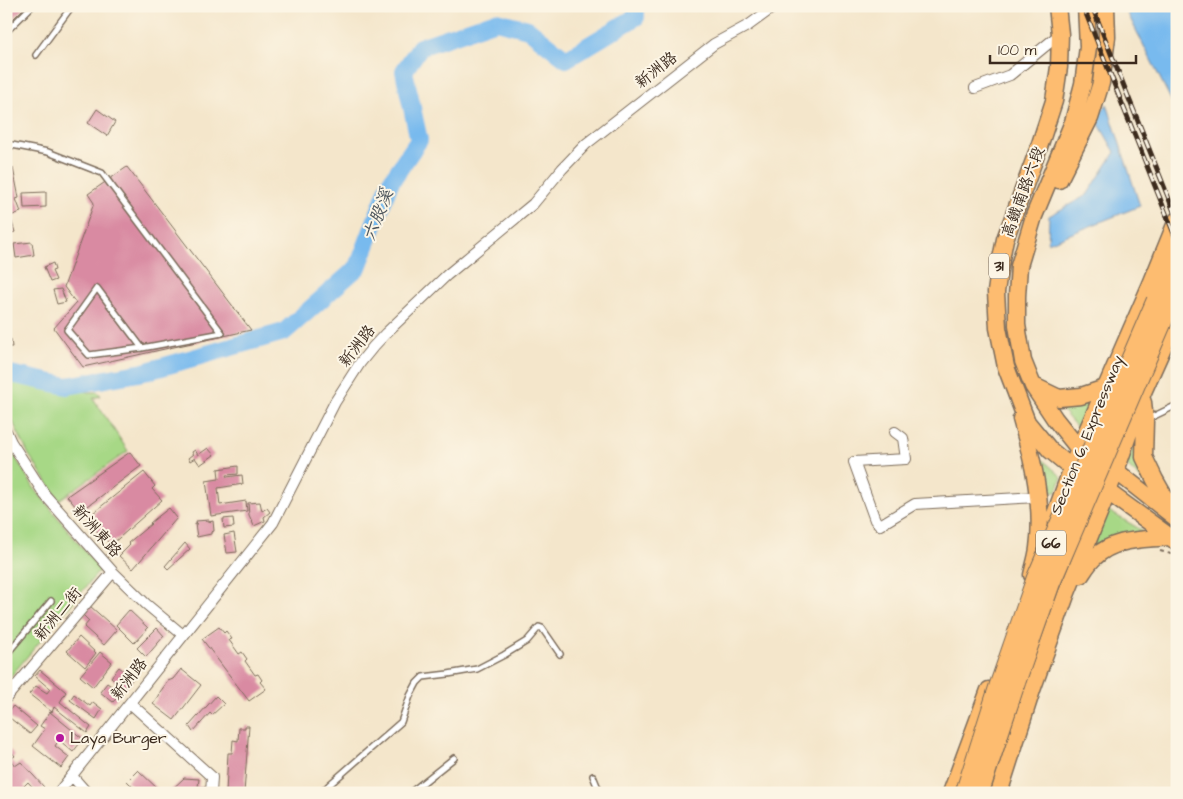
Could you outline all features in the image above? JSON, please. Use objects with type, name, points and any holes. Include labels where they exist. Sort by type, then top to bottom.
[{"type":"highway","name":"66","points":[[979,793],[1050,584],[1167,308],[1177,255]]},
{"type":"highway","name":"66","points":[[965,793],[1036,579],[1177,289]]},
{"type":"main road","name":"高鐵南路六段","points":[[1057,6],[1060,34],[1059,67],[1054,101],[1005,239],[996,292],[998,328],[1006,366],[1027,422],[1050,450],[1072,469],[1108,492],[1172,540]]},
{"type":"main road","name":"高鐵南路六段","points":[[1086,6],[1088,47],[1083,84],[1073,122],[1034,216],[1019,266],[1017,326],[1023,361],[1033,386],[1055,419],[1079,449],[1116,471],[1177,519]]},
{"type":"main road","name":"高鐵南路六段","points":[[1028,237],[1073,154],[1090,118],[1100,83],[1107,37],[1106,6]]},
{"type":"main road","name":"Section 6, Expressway","points":[[950,793],[1079,449],[1177,220]]},
{"type":"main road","name":"66","points":[[999,793],[1032,690],[1066,596],[1116,471],[1143,392],[1167,308]]},
{"type":"main road","name":"31","points":[[1006,366],[1034,465],[1038,497],[1038,548],[1032,575]]},
{"type":"main road","points":[[1033,386],[1059,398],[1081,396],[1105,388]]},
{"type":"main road","points":[[1143,392],[1144,457],[1168,503],[1177,512]]},
{"type":"main road","points":[[1066,596],[1093,558],[1108,547],[1125,541],[1172,540]]},
{"type":"street","name":"新洲路","points":[[58,793],[273,523],[335,402],[360,363],[386,334],[447,275],[533,204],[586,144],[714,44],[749,26],[775,6]]},
{"type":"street","points":[[975,88],[1010,75],[1060,34]]},
{"type":"street","name":"新洲東路","points":[[6,432],[45,495],[113,572],[146,604],[183,635]]},
{"type":"street","points":[[895,432],[903,438],[906,459],[854,462],[875,520],[880,524],[915,504],[1038,497]]},
{"type":"street","name":"新洲二街","points":[[7,695],[113,572]]},
{"type":"street","points":[[130,702],[212,777],[211,793]]},
{"type":"street","points":[[72,776],[87,793]]},
{"type":"lane","points":[[6,32],[32,6]]},
{"type":"lane","points":[[36,54],[72,6]]},
{"type":"lane","points":[[6,146],[12,145],[48,152],[102,173],[222,333],[142,348],[88,355],[67,330],[97,288],[142,348]]},
{"type":"lane","points":[[1144,421],[1177,405]]},
{"type":"lane","points":[[6,655],[51,601]]},
{"type":"lane","points":[[324,793],[328,785],[401,722],[416,683],[424,677],[477,668],[527,641],[539,628],[542,628],[560,654]]},
{"type":"lane","points":[[410,793],[454,758]]},
{"type":"lane","points":[[593,776],[600,793]]},
{"type":"path","points":[[1156,550],[1177,557]]},
{"type":"green space","points":[[12,376],[88,392],[98,392],[101,396],[93,398],[128,451],[59,500],[29,455],[6,408],[6,377]]},
{"type":"green space","points":[[1088,403],[1092,405],[1080,431],[1060,408],[1063,404],[1078,405]]},
{"type":"green space","points":[[6,442],[34,488],[100,570],[6,682]]},
{"type":"green space","points":[[1137,442],[1139,464],[1147,484],[1125,464]]},
{"type":"green space","points":[[1043,460],[1062,477],[1057,492],[1043,493],[1040,465]]},
{"type":"green space","points":[[1107,510],[1143,531],[1117,536],[1093,546]]},
{"type":"water","points":[[1124,6],[1177,6],[1177,112]]},
{"type":"water","points":[[1107,104],[1140,206],[1048,243],[1049,216],[1087,195],[1115,152],[1096,119]]},
{"type":"building","points":[[6,6],[26,6],[6,26]]},
{"type":"building","points":[[97,109],[115,122],[107,136],[88,123]]},
{"type":"building","points":[[127,167],[251,330],[83,367],[54,328],[76,303],[64,287],[94,203],[88,194]]},
{"type":"building","points":[[13,168],[19,198],[16,199],[21,212],[10,216],[15,232],[6,235],[6,170]]},
{"type":"building","points":[[46,192],[46,207],[24,208],[23,193]]},
{"type":"building","points":[[32,242],[34,255],[16,258],[14,244]]},
{"type":"building","points":[[53,263],[55,270],[52,271],[56,280],[50,282],[44,267]]},
{"type":"building","points":[[61,289],[66,302],[57,304],[53,290]]},
{"type":"building","points":[[6,339],[11,339],[12,347],[6,347]]},
{"type":"building","points":[[208,448],[214,455],[200,465],[195,458],[190,461],[188,458],[195,450],[198,455]]},
{"type":"building","points":[[130,452],[141,466],[80,512],[67,496]]},
{"type":"building","points":[[238,466],[238,474],[226,475],[227,477],[242,475],[243,484],[218,488],[220,505],[246,501],[247,511],[211,516],[206,481],[219,479],[218,469]]},
{"type":"building","points":[[144,472],[155,486],[152,489],[162,500],[111,545],[88,522],[95,516],[93,513]]},
{"type":"building","points":[[260,502],[262,511],[267,508],[270,512],[264,517],[265,521],[254,526],[249,515],[248,503]]},
{"type":"building","points":[[169,508],[177,518],[133,569],[119,556],[130,545],[128,543]]},
{"type":"building","points":[[233,518],[234,527],[224,528],[223,519]]},
{"type":"building","points":[[209,520],[209,522],[213,521],[214,531],[211,534],[197,537],[196,521]]},
{"type":"building","points":[[234,533],[237,552],[227,553],[224,535]]},
{"type":"building","points":[[185,543],[190,549],[168,569],[165,566]]},
{"type":"building","points":[[90,606],[117,630],[104,645],[84,627],[89,621],[83,615]]},
{"type":"building","points":[[129,610],[148,628],[134,643],[116,625]]},
{"type":"building","points":[[219,627],[224,633],[226,631],[232,639],[229,640],[239,654],[242,652],[247,659],[245,661],[255,675],[258,674],[262,680],[260,682],[266,689],[249,701],[202,639]]},
{"type":"building","points":[[157,628],[164,636],[146,657],[137,648]]},
{"type":"building","points":[[79,637],[96,653],[85,667],[67,651]]},
{"type":"building","points":[[100,652],[112,662],[93,687],[80,676]]},
{"type":"building","points":[[119,667],[133,678],[125,689],[111,677]]},
{"type":"building","points":[[181,669],[201,685],[174,720],[153,704],[168,681],[173,679]]},
{"type":"building","points":[[40,670],[66,692],[60,702],[91,727],[87,733],[54,707],[52,712],[29,694],[36,686],[47,693],[50,689],[35,676]]},
{"type":"building","points":[[107,683],[121,693],[113,702],[100,692]]},
{"type":"building","points":[[74,694],[90,706],[93,702],[102,709],[96,719],[70,700]]},
{"type":"building","points":[[216,696],[224,704],[212,715],[210,713],[193,732],[189,726]]},
{"type":"building","points":[[13,706],[37,726],[30,734],[6,715]]},
{"type":"building","points":[[50,712],[83,739],[73,752],[59,740],[55,746],[69,757],[61,768],[33,746],[45,729],[40,726]]},
{"type":"building","points":[[245,726],[249,726],[244,793],[226,793],[228,753],[232,753],[233,740],[238,741],[239,728],[245,728]]},
{"type":"building","points":[[10,750],[15,756],[10,759],[15,766],[21,762],[44,787],[38,793],[28,782],[24,786],[29,793],[6,793],[6,753]]},
{"type":"building","points":[[138,770],[160,791],[158,793],[139,793],[127,781]]},
{"type":"building","points":[[184,778],[199,779],[198,787],[206,787],[205,793],[168,793]]},
{"type":"waterway","name":"六股溪","points":[[6,373],[67,386],[144,372],[284,332],[358,267],[390,183],[419,140],[404,71],[420,47],[496,21],[528,29],[566,59],[636,17],[636,6]]},
{"type":"railway","points":[[1083,6],[1177,241]]},
{"type":"railway","points":[[1092,6],[1177,219]]},
{"type":"place","name":"Laya Burger","points":[[60,738]]}]
